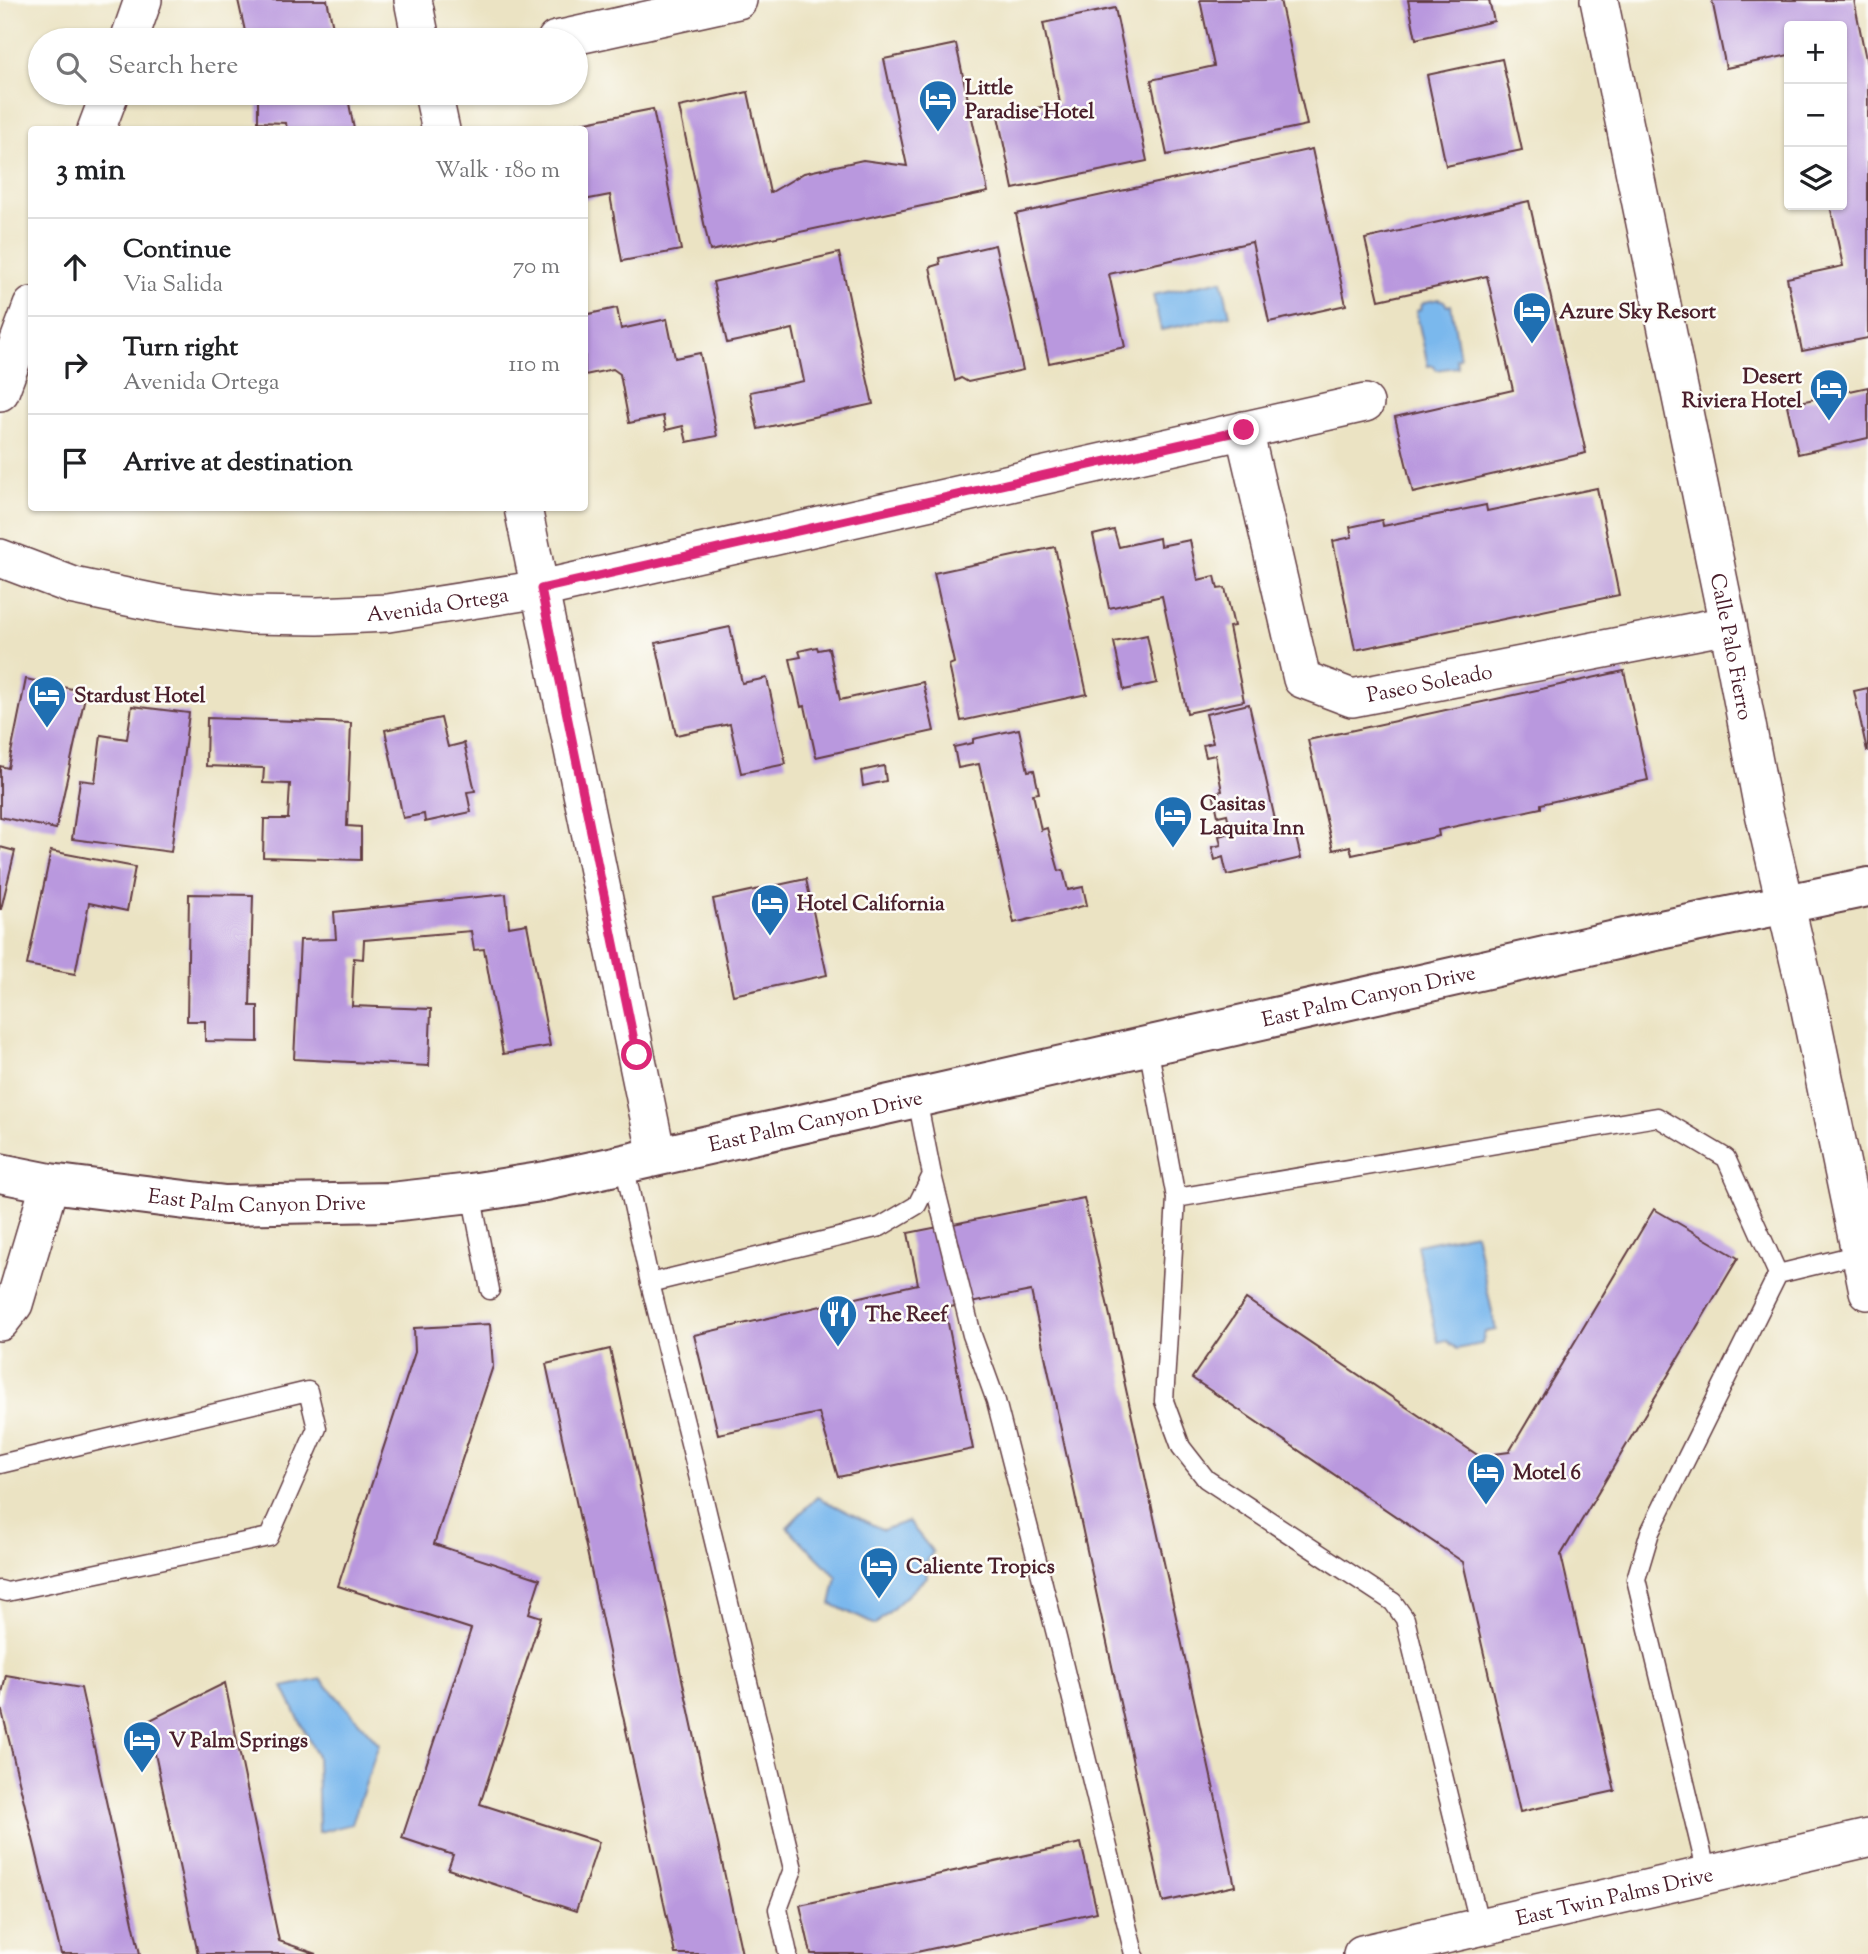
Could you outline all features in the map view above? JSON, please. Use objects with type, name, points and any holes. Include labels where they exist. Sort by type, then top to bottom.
[{"type":"main road","name":"East Palm Canyon Drive","points":[[0,1173],[50,1184],[225,1205],[390,1202],[471,1193],[546,1181],[1651,932],[1868,887]]},
{"type":"street","points":[[134,28],[144,0]]},
{"type":"street","points":[[413,0],[419,28]]},
{"type":"street","points":[[588,33],[738,0]]},
{"type":"street","name":"Calle Palo Fierro","points":[[1599,0],[1728,625],[1763,809],[1808,1000],[1868,1291]]},
{"type":"street","points":[[98,126],[105,105]]},
{"type":"street","points":[[436,105],[440,126]]},
{"type":"street","points":[[0,392],[28,317]]},
{"type":"street","name":"Avenida Ortega","points":[[0,558],[74,586],[161,604],[246,615],[388,613],[541,589],[1365,403]]},
{"type":"street","name":"Paseo Soleado","points":[[1244,430],[1302,679],[1352,698],[1728,625]]},
{"type":"street","points":[[524,511],[541,589],[641,1160]]},
{"type":"street","points":[[0,1322],[14,1304],[50,1184]]},
{"type":"street","name":"East Twin Palms Drive","points":[[1362,1954],[1868,1838]]},
{"type":"lane","points":[[1147,1046],[1175,1198],[1164,1401],[1181,1447],[1206,1479],[1394,1602],[1405,1619],[1479,1927]]},
{"type":"lane","points":[[917,1099],[932,1175],[972,1335],[996,1401],[1057,1638],[1133,1954]]},
{"type":"lane","points":[[1175,1198],[1657,1117],[1726,1158],[1778,1274]]},
{"type":"lane","points":[[641,1160],[650,1283],[793,1869],[778,1909],[788,1954]]},
{"type":"lane","points":[[650,1283],[880,1227],[916,1205],[932,1175]]},
{"type":"lane","points":[[471,1193],[490,1290]]},
{"type":"lane","points":[[1707,1874],[1636,1579],[1650,1532],[1778,1274],[1860,1254]]},
{"type":"lane","points":[[0,1464],[309,1391],[317,1428],[269,1537],[75,1579],[8,1592],[0,1590]]},
{"type":"water","points":[[1222,280],[1230,315],[1161,330],[1153,295]]},
{"type":"water","points":[[1439,299],[1447,306],[1451,305],[1460,358],[1456,359],[1458,367],[1436,370],[1433,365],[1428,366],[1416,311],[1420,310],[1425,302]]},
{"type":"water","points":[[1475,1233],[1496,1330],[1485,1332],[1482,1344],[1457,1349],[1446,1340],[1438,1342],[1417,1245]]},
{"type":"water","points":[[817,1497],[883,1530],[908,1521],[933,1552],[925,1564],[927,1577],[875,1625],[831,1604],[837,1577],[787,1527]]},
{"type":"water","points":[[321,1679],[379,1744],[352,1824],[319,1832],[317,1756],[283,1687]]},
{"type":"building","points":[[238,0],[327,0],[333,28],[244,28]]},
{"type":"building","points":[[1200,0],[1280,0],[1307,125],[1167,155],[1151,80],[1214,66]]},
{"type":"building","points":[[1408,0],[1489,0],[1494,21],[1416,39]]},
{"type":"building","points":[[1712,0],[1854,0],[1868,69],[1868,338],[1802,351],[1787,278],[1843,266],[1831,210],[1847,210],[1847,21],[1784,21],[1784,56],[1726,68]]},
{"type":"building","points":[[1115,8],[1147,161],[1013,189],[998,116],[1060,103],[1043,23]]},
{"type":"building","name":"Little Paradise Hotel","points":[[956,44],[988,192],[710,251],[679,107],[748,92],[770,193],[804,173],[863,160],[907,166],[884,59]]},
{"type":"building","points":[[1502,59],[1522,150],[1446,166],[1427,75]]},
{"type":"building","points":[[258,105],[349,105],[353,126],[286,126],[286,123],[258,122]]},
{"type":"building","points":[[653,109],[681,250],[622,261],[610,195],[588,199],[588,126],[565,126]]},
{"type":"building","points":[[1312,149],[1346,305],[1269,322],[1252,242],[1109,274],[1125,347],[1049,363],[1016,214]]},
{"type":"building","name":"Azure Sky Resort","points":[[1529,201],[1586,453],[1413,493],[1395,417],[1513,390],[1487,276],[1379,300],[1365,239]]},
{"type":"building","points":[[995,245],[1023,370],[968,382],[961,378],[955,381],[930,267],[940,264],[939,258]]},
{"type":"building","points":[[839,253],[873,404],[758,429],[750,392],[804,381],[793,329],[727,343],[713,282]]},
{"type":"building","points":[[617,308],[621,329],[667,319],[675,358],[700,353],[717,436],[687,442],[683,426],[666,430],[663,416],[629,423],[620,374],[613,369],[588,374],[588,314]]},
{"type":"building","name":"Desert Riviera Hotel","points":[[1868,387],[1868,438],[1798,454],[1787,405]]},
{"type":"building","points":[[1597,488],[1619,595],[1355,650],[1333,541],[1352,537],[1350,527],[1382,520],[1383,526],[1486,505],[1487,511]]},
{"type":"building","points":[[1114,530],[1119,547],[1159,538],[1160,546],[1190,540],[1198,580],[1215,576],[1218,589],[1225,588],[1234,626],[1229,627],[1244,701],[1187,713],[1162,596],[1109,608],[1093,535]]},
{"type":"building","points":[[1055,547],[1087,694],[961,721],[949,665],[954,663],[934,573]]},
{"type":"building","points":[[730,627],[742,683],[767,678],[786,764],[741,773],[730,724],[676,735],[656,643]]},
{"type":"building","points":[[1147,635],[1157,683],[1124,690],[1114,642]]},
{"type":"building","points":[[817,647],[818,650],[829,648],[840,700],[923,682],[934,731],[816,757],[805,706],[801,707],[790,659],[801,657],[799,651]]},
{"type":"building","points":[[1624,671],[1648,780],[1541,804],[1541,808],[1438,830],[1439,836],[1352,855],[1350,846],[1333,850],[1308,740]]},
{"type":"building","name":"Stardust Hotel","points":[[26,679],[86,692],[56,829],[0,817],[0,766],[8,768]]},
{"type":"building","points":[[1868,688],[1868,751],[1867,751],[1854,691]]},
{"type":"building","points":[[1249,704],[1278,833],[1294,829],[1301,858],[1227,875],[1223,857],[1215,860],[1212,847],[1221,845],[1219,836],[1231,833],[1227,814],[1218,816],[1213,793],[1222,791],[1215,755],[1206,757],[1203,745],[1213,743],[1206,714]]},
{"type":"building","points":[[132,706],[189,713],[171,852],[72,839],[80,780],[95,782],[101,735],[127,739]]},
{"type":"building","points":[[207,718],[351,723],[347,826],[361,827],[361,860],[263,857],[264,819],[288,819],[290,784],[263,783],[264,768],[206,766]]},
{"type":"building","points":[[441,718],[448,747],[464,743],[475,791],[467,792],[471,812],[425,822],[424,814],[403,818],[385,730]]},
{"type":"building","points":[[1019,729],[1028,771],[1034,770],[1039,793],[1033,794],[1041,830],[1047,828],[1059,871],[1063,870],[1068,890],[1083,887],[1087,905],[1014,923],[979,764],[958,768],[954,747],[973,743],[973,739]]},
{"type":"building","points":[[884,766],[886,781],[863,786],[861,771]]},
{"type":"building","points":[[0,847],[15,851],[1,909],[0,909]]},
{"type":"building","points":[[51,851],[135,867],[127,911],[89,903],[75,974],[27,965]]},
{"type":"building","name":"Hotel California","points":[[806,879],[827,975],[733,995],[713,899]]},
{"type":"building","points":[[189,894],[253,895],[250,1006],[258,1006],[258,1042],[205,1041],[205,1021],[187,1021]]},
{"type":"building","points":[[506,894],[509,927],[527,924],[550,1046],[503,1054],[484,949],[474,950],[471,931],[364,940],[363,959],[354,958],[352,1006],[431,1009],[429,1066],[294,1059],[300,940],[336,939],[334,912]]},
{"type":"building","points":[[1084,1198],[1235,1886],[1163,1902],[1031,1291],[945,1308],[973,1449],[838,1477],[819,1413],[718,1434],[694,1335],[918,1284],[908,1233]]},
{"type":"building","name":"Motel 6","points":[[1654,1209],[1738,1258],[1561,1555],[1615,1791],[1520,1812],[1463,1562],[1192,1378],[1246,1299],[1479,1456],[1509,1452]]},
{"type":"building","points":[[490,1324],[493,1366],[434,1544],[540,1579],[529,1613],[541,1617],[480,1804],[599,1842],[576,1911],[448,1869],[453,1855],[402,1838],[471,1629],[338,1586],[415,1352],[414,1328]]},
{"type":"building","points":[[610,1349],[742,1954],[675,1954],[546,1364]]},
{"type":"building","points":[[6,1675],[81,1688],[140,1954],[61,1954],[0,1703]]},
{"type":"building","points":[[225,1683],[279,1941],[317,1954],[198,1954],[148,1721]]},
{"type":"building","points":[[1081,1843],[1097,1912],[908,1954],[811,1954],[800,1905]]},
{"type":"place","name":"Little Paradise Hotel","points":[[938,133]]},
{"type":"place","name":"Azure Sky Resort","points":[[1532,345]]},
{"type":"place","name":"Desert Riviera Hotel","points":[[1829,422]]},
{"type":"place","name":"Stardust Hotel","points":[[47,729]]},
{"type":"place","name":"Casitas Laquita Inn","points":[[1173,849]]},
{"type":"place","name":"Hotel California","points":[[770,937]]},
{"type":"place","name":"The Reef","points":[[838,1348]]},
{"type":"place","name":"Motel 6","points":[[1486,1506]]},
{"type":"place","name":"Caliente Tropics","points":[[879,1600]]},
{"type":"place","name":"V Palm Springs","points":[[142,1774]]},
{"type":"route","points":[[637,1055],[541,589],[1244,430]]}]
